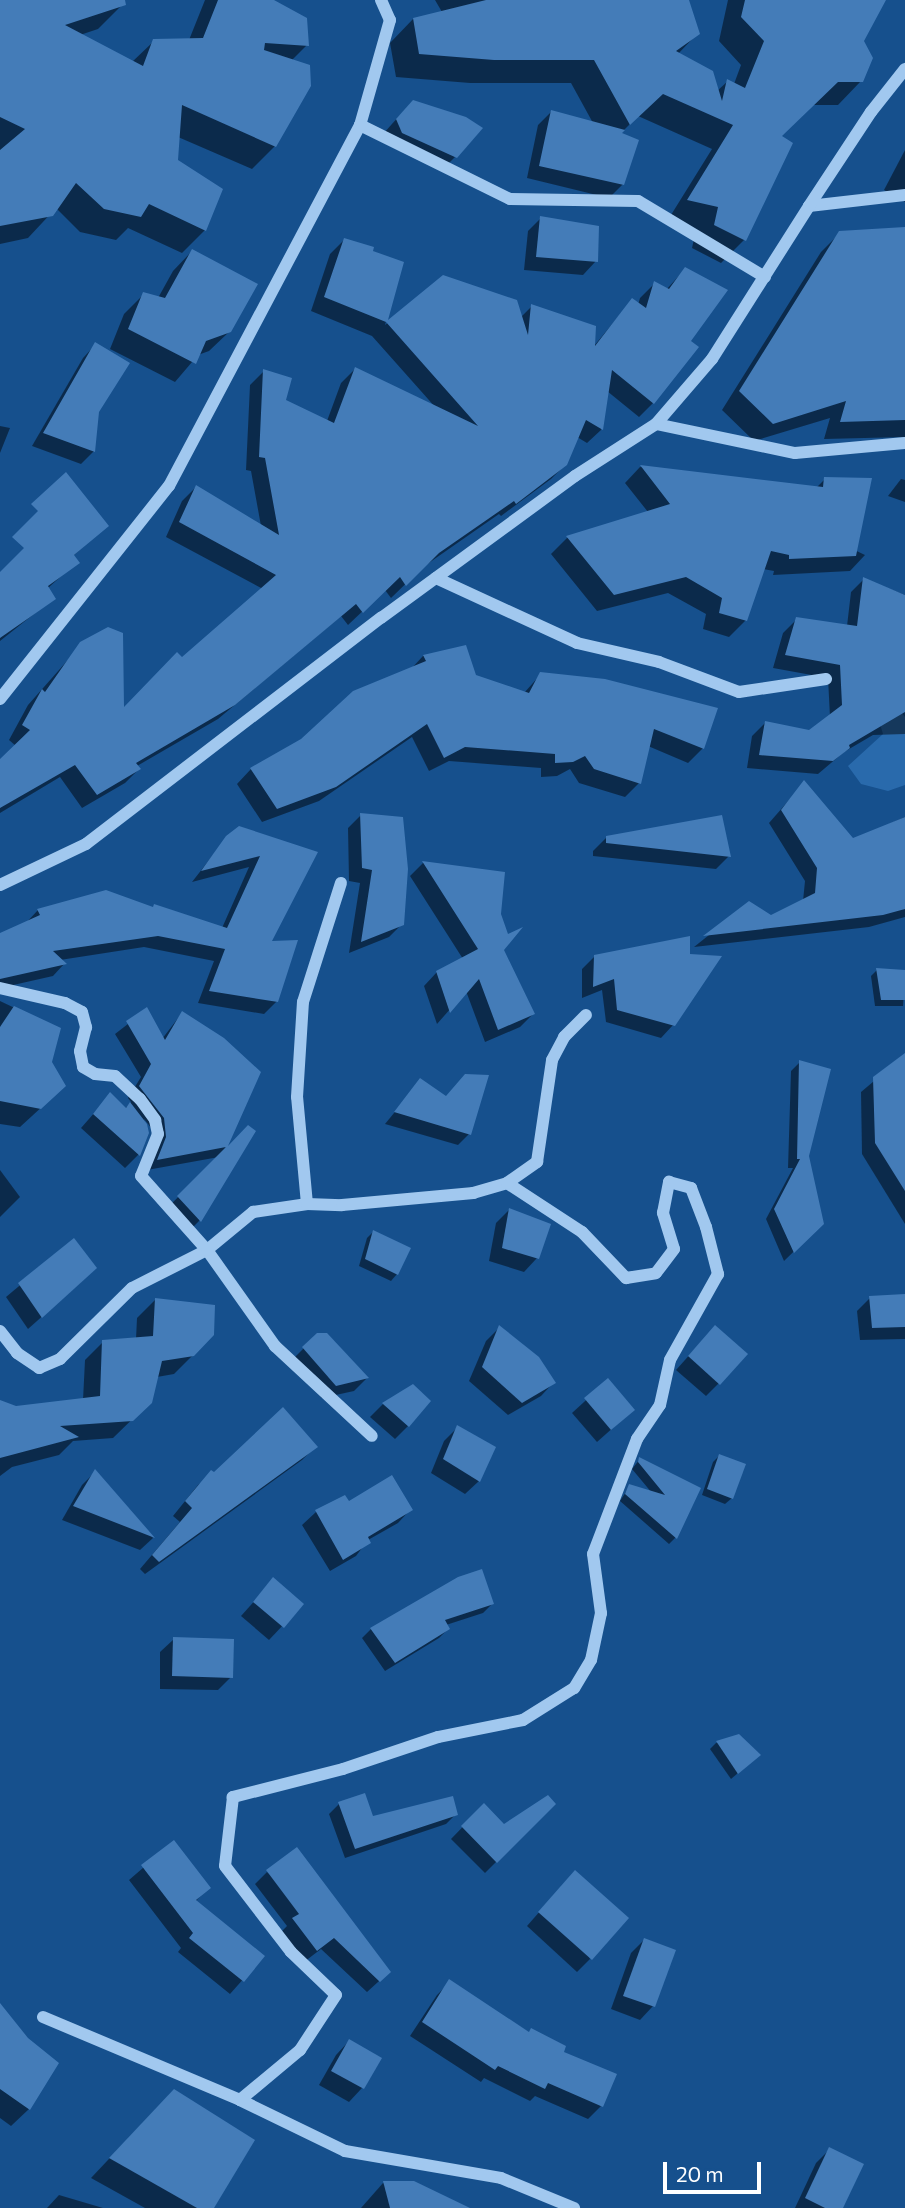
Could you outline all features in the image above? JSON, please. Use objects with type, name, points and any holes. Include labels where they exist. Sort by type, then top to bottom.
[{"type":"street","points":[[0,699],[170,486],[360,125],[390,20],[382,0]]},
{"type":"street","points":[[0,885],[86,844],[436,578],[575,476],[656,424],[712,359],[809,206],[872,112],[905,69]]},
{"type":"street","points":[[360,125],[510,199],[638,201],[765,277]]},
{"type":"street","points":[[809,206],[905,195]]},
{"type":"street","points":[[656,424],[795,453],[905,443]]},
{"type":"street","points":[[436,578],[577,643],[659,662],[739,692],[826,679]]},
{"type":"street","points":[[307,1205],[297,1097],[303,1002],[341,883]]},
{"type":"street","points":[[0,988],[65,1003],[82,1012],[86,1027],[80,1051],[83,1067],[94,1074],[115,1076],[140,1099],[155,1120],[158,1134],[141,1176],[207,1250],[275,1346],[372,1436]]},
{"type":"street","points":[[0,1331],[17,1353],[39,1368],[60,1359],[132,1289],[207,1250],[253,1212],[307,1205],[473,1193],[507,1183],[537,1161],[552,1060],[564,1037],[586,1015]]},
{"type":"street","points":[[240,2100],[300,2050],[336,1995],[291,1952],[225,1866],[233,1797],[343,1769],[438,1737],[523,1720],[574,1688],[591,1660],[601,1613],[593,1554],[637,1439],[660,1405],[670,1360],[718,1274],[706,1227],[691,1188],[669,1182],[663,1213],[674,1249],[656,1273],[626,1278],[582,1232],[507,1183]]},
{"type":"street","points":[[43,2017],[240,2100],[345,2151],[500,2178],[574,2208]]},
{"type":"shaded area","points":[[887,695],[905,717],[905,785],[888,791],[861,784],[848,766],[883,734],[874,704]]},
{"type":"building","points":[[0,0],[125,0],[126,5],[65,25],[143,66],[153,39],[203,38],[218,0],[274,0],[307,18],[309,46],[265,43],[264,50],[310,65],[311,86],[276,147],[182,105],[178,160],[223,189],[206,231],[149,204],[141,217],[104,209],[76,183],[53,216],[0,226],[0,150],[25,129],[0,117]]},
{"type":"building","points":[[486,0],[689,0],[700,34],[676,51],[713,71],[722,101],[727,79],[745,88],[764,41],[741,17],[745,0],[886,0],[864,41],[873,58],[863,82],[838,82],[782,136],[793,143],[746,241],[714,225],[718,207],[687,200],[733,125],[663,94],[630,125],[594,60],[494,60],[419,54],[413,18]]},
{"type":"building","points":[[413,100],[466,117],[483,128],[457,158],[402,133],[396,119]]},
{"type":"building","points":[[551,110],[625,130],[622,133],[639,140],[624,185],[539,166]]},
{"type":"building","points":[[540,216],[599,226],[598,262],[536,257]]},
{"type":"building","points":[[905,227],[905,420],[840,422],[846,401],[773,424],[739,391],[839,231]]},
{"type":"building","points":[[344,238],[374,247],[373,251],[404,262],[388,320],[443,275],[517,300],[528,335],[531,304],[596,326],[595,346],[632,298],[646,308],[654,281],[669,289],[685,267],[728,290],[691,341],[699,347],[654,404],[612,370],[603,430],[586,420],[567,465],[516,504],[514,501],[439,553],[406,586],[400,577],[363,613],[356,604],[235,705],[136,763],[141,769],[97,795],[75,765],[0,808],[0,759],[30,730],[22,725],[42,689],[45,692],[80,642],[108,627],[123,633],[124,707],[177,652],[182,657],[276,575],[179,522],[196,485],[279,535],[265,458],[259,457],[263,369],[292,378],[286,400],[334,423],[355,367],[478,426],[386,322],[324,297]]},
{"type":"building","points":[[192,249],[258,284],[231,332],[206,341],[196,364],[128,329],[143,292],[165,298]]},
{"type":"building","points":[[95,342],[130,363],[99,412],[95,452],[43,433]]},
{"type":"building","points":[[640,465],[823,487],[824,477],[872,478],[856,556],[789,559],[789,555],[771,551],[747,621],[719,613],[722,598],[686,577],[614,595],[566,536],[670,504]]},
{"type":"building","points":[[66,472],[109,526],[74,555],[80,563],[48,586],[56,599],[0,638],[0,572],[24,548],[12,537],[38,511],[31,504]]},
{"type":"building","points":[[863,577],[905,595],[905,712],[849,745],[850,748],[833,761],[759,755],[765,721],[809,730],[842,705],[840,665],[785,655],[796,617],[857,626]]},
{"type":"building","points":[[466,645],[476,675],[529,693],[540,672],[605,679],[718,708],[704,749],[654,729],[641,784],[594,769],[585,756],[573,762],[555,763],[555,754],[465,747],[444,758],[427,724],[336,787],[277,809],[250,768],[301,739],[353,691],[426,661],[423,655]]},
{"type":"building","points":[[804,780],[853,838],[905,817],[905,909],[883,915],[703,936],[749,901],[771,915],[815,893],[817,868],[781,810]]},
{"type":"building","points":[[360,813],[403,817],[408,869],[404,925],[361,942],[372,870],[362,868]]},
{"type":"building","points":[[722,815],[731,857],[606,843],[606,836]]},
{"type":"building","points":[[239,826],[318,852],[272,941],[298,940],[278,1002],[209,991],[225,949],[158,936],[53,951],[67,964],[0,979],[0,933],[40,915],[37,909],[106,890],[153,907],[154,904],[227,928],[260,856],[201,871],[226,836]]},
{"type":"building","points":[[422,861],[505,872],[501,914],[508,934],[523,927],[504,950],[535,1014],[498,1030],[479,979],[450,1013],[436,971],[478,949]]},
{"type":"building","points":[[690,936],[690,954],[722,956],[675,1026],[617,1010],[614,979],[593,987],[594,955]]},
{"type":"building","points":[[876,968],[905,970],[905,1000],[881,1000]]},
{"type":"building","points":[[14,1006],[61,1028],[52,1062],[66,1086],[41,1109],[0,1101],[0,1027]]},
{"type":"building","points":[[147,1007],[165,1040],[182,1011],[224,1038],[261,1072],[228,1146],[248,1125],[256,1131],[201,1222],[177,1196],[226,1147],[157,1160],[166,1137],[164,1118],[139,1086],[151,1064],[126,1021]]},
{"type":"building","points":[[905,1053],[905,1191],[875,1143],[873,1077]]},
{"type":"building","points":[[799,1060],[831,1069],[809,1156],[824,1224],[794,1253],[774,1209],[800,1159],[797,1159]]},
{"type":"building","points":[[465,1074],[489,1075],[471,1135],[394,1112],[420,1078],[446,1096]]},
{"type":"building","points":[[110,1092],[126,1108],[130,1102],[147,1124],[149,1133],[140,1156],[93,1114]]},
{"type":"building","points":[[509,1208],[551,1224],[539,1259],[502,1248]]},
{"type":"building","points":[[373,1230],[411,1248],[398,1275],[365,1259]]},
{"type":"building","points":[[74,1238],[97,1268],[42,1318],[18,1283]]},
{"type":"building","points":[[905,1294],[905,1327],[872,1328],[869,1296]]},
{"type":"building","points":[[155,1298],[215,1305],[214,1335],[194,1356],[162,1361],[152,1403],[133,1421],[60,1426],[79,1437],[0,1458],[0,1400],[16,1406],[100,1396],[102,1340],[153,1336]]},
{"type":"building","points":[[499,1325],[539,1357],[556,1383],[522,1403],[482,1367]]},
{"type":"building","points":[[715,1325],[748,1354],[720,1385],[688,1356]]},
{"type":"building","points":[[317,1333],[327,1333],[369,1378],[336,1386],[302,1347]]},
{"type":"building","points":[[608,1378],[635,1410],[611,1430],[584,1398]]},
{"type":"building","points":[[413,1384],[431,1401],[409,1427],[382,1403]]},
{"type":"building","points":[[283,1407],[318,1447],[159,1562],[152,1555],[192,1508],[185,1501],[211,1470],[214,1472]]},
{"type":"building","points":[[457,1425],[496,1447],[480,1482],[443,1459]]},
{"type":"building","points":[[719,1454],[746,1464],[733,1499],[707,1489]]},
{"type":"building","points":[[639,1457],[701,1488],[677,1539],[625,1494],[629,1484],[665,1495],[638,1462]]},
{"type":"building","points":[[95,1469],[155,1538],[73,1506]]},
{"type":"building","points":[[392,1475],[413,1510],[368,1537],[371,1543],[343,1560],[315,1510],[345,1495],[349,1501]]},
{"type":"building","points":[[482,1569],[494,1604],[445,1620],[450,1629],[395,1663],[370,1628],[458,1577]]},
{"type":"building","points":[[273,1577],[304,1604],[284,1628],[253,1602]]},
{"type":"building","points":[[173,1637],[234,1639],[233,1678],[172,1676]]},
{"type":"building","points":[[739,1734],[761,1755],[738,1774],[716,1741]]},
{"type":"building","points":[[365,1793],[373,1816],[453,1796],[458,1815],[355,1849],[338,1802]]},
{"type":"building","points":[[548,1795],[556,1804],[497,1863],[461,1826],[484,1803],[504,1824]]},
{"type":"building","points":[[174,1840],[211,1888],[196,1900],[265,1956],[244,1982],[189,1938],[193,1933],[141,1865]]},
{"type":"building","points":[[297,1847],[391,1972],[380,1982],[334,1938],[317,1951],[292,1918],[299,1914],[266,1870]]},
{"type":"building","points":[[575,1870],[629,1918],[592,1960],[538,1912]]},
{"type":"building","points":[[644,1938],[676,1950],[655,2007],[623,1996]]},
{"type":"building","points":[[449,1979],[529,2032],[531,2028],[566,2046],[564,2052],[617,2074],[603,2107],[548,2083],[545,2089],[498,2066],[495,2070],[422,2022]]},
{"type":"building","points":[[0,2003],[28,2038],[59,2063],[30,2110],[0,2089]]},
{"type":"building","points":[[349,2039],[382,2058],[364,2089],[331,2071]]},
{"type":"building","points":[[174,2089],[255,2140],[214,2208],[197,2208],[109,2158]]},
{"type":"building","points":[[829,2147],[864,2164],[843,2208],[825,2208],[805,2198]]},
{"type":"building","points":[[383,2181],[414,2181],[470,2208],[390,2208]]}]
